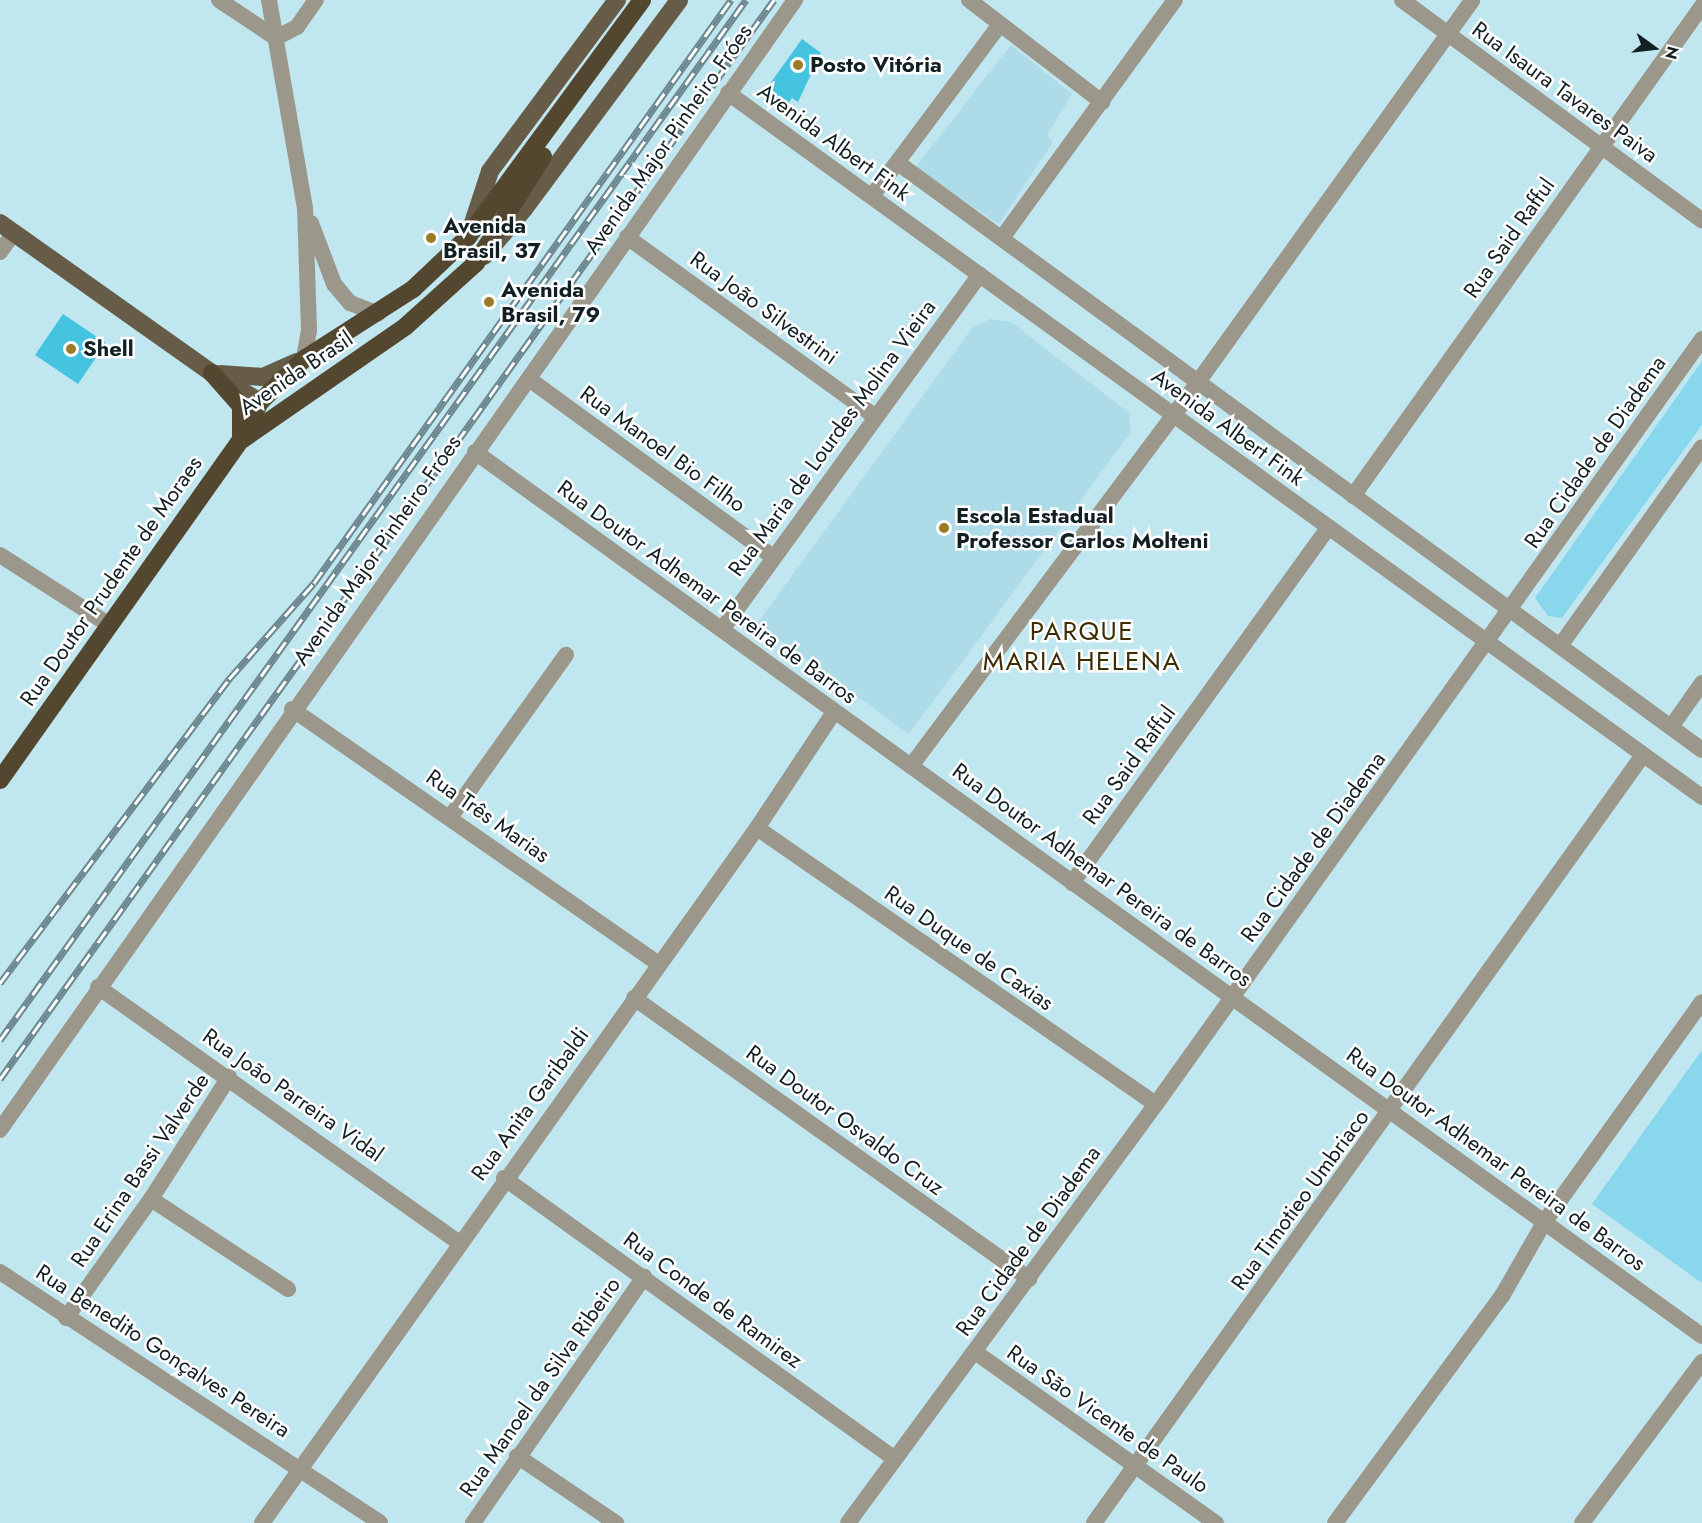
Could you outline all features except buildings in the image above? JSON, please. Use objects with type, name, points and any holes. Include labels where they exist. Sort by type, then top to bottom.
[{"type":"highway","points":[[543,146],[642,0]]},
{"type":"highway","points":[[543,146],[655,0]]},
{"type":"highway","name":"Avenida Brasil","points":[[241,440],[260,402],[303,359],[378,314],[413,289],[468,237],[543,146]]},
{"type":"highway","name":"Avenida Brasil","points":[[241,440],[288,411],[406,326],[476,263],[543,146]]},
{"type":"highway","points":[[212,373],[241,406],[241,440]]},
{"type":"highway","points":[[260,402],[288,411]]},
{"type":"highway","name":"Rua Doutor Prudente de Moraes","points":[[0,780],[108,624],[241,440]]},
{"type":"main road","name":"Avenida Brasil","points":[[468,237],[490,171],[617,0]]},
{"type":"main road","name":"Avenida Brasil","points":[[476,263],[525,209],[679,0]]},
{"type":"main road","points":[[7,228],[212,373],[260,402]]},
{"type":"main road","points":[[212,373],[263,377],[303,359]]},
{"type":"street","points":[[219,0],[276,38]]},
{"type":"street","points":[[269,0],[305,208],[309,330],[303,359]]},
{"type":"street","points":[[276,38],[297,27],[316,0]]},
{"type":"street","name":"Avenida Major Pinheiro Fróes","points":[[0,1130],[292,709],[529,379],[795,0]]},
{"type":"street","points":[[969,0],[1102,102]]},
{"type":"street","points":[[1002,238],[1175,0]]},
{"type":"street","name":"Rua Isaura Tavares Paiva","points":[[1402,0],[1702,220]]},
{"type":"street","points":[[911,766],[1198,382],[1472,0]]},
{"type":"street","name":"Rua Said Rafful","points":[[1353,496],[1702,6]]},
{"type":"street","points":[[872,196],[1000,24]]},
{"type":"street","name":"Avenida Albert Fink","points":[[728,93],[1702,797]]},
{"type":"street","name":"Avenida Albert Fink","points":[[898,163],[1702,750]]},
{"type":"street","points":[[305,208],[334,284],[350,303],[378,314]]},
{"type":"street","points":[[0,252],[7,228]]},
{"type":"street","name":"Rua João Silvestrini","points":[[627,237],[876,417]]},
{"type":"street","name":"Rua Maria de Lourdes Molina Vieira","points":[[723,628],[772,556],[980,274]]},
{"type":"street","name":"Rua Cidade de Diadema","points":[[848,1523],[1029,1280],[1488,643],[1702,339]]},
{"type":"street","name":"Rua Manoel Bio Filho","points":[[529,379],[772,556]]},
{"type":"street","points":[[1560,646],[1702,447]]},
{"type":"street","name":"Rua Doutor Adhemar Pereira de Barros","points":[[475,452],[723,628],[834,712],[1702,1335]]},
{"type":"street","name":"Rua Said Rafful","points":[[1072,883],[1329,527]]},
{"type":"street","points":[[0,555],[108,624]]},
{"type":"street","points":[[451,816],[566,655]]},
{"type":"street","points":[[1671,727],[1702,683]]},
{"type":"street","name":"Rua Três Marias","points":[[292,709],[451,816],[657,963]]},
{"type":"street","name":"Rua Anita Garibaldi","points":[[262,1523],[657,963],[757,828],[834,712]]},
{"type":"street","name":"Rua Timotieo Umbriaco","points":[[1094,1523],[1391,1113],[1643,754]]},
{"type":"street","name":"Rua Duque de Caxias","points":[[757,828],[1155,1104]]},
{"type":"street","name":"Rua João Parreira Vidal","points":[[98,987],[229,1077],[459,1243]]},
{"type":"street","name":"Rua Doutor Osvaldo Cruz","points":[[634,998],[1029,1280]]},
{"type":"street","points":[[1335,1523],[1502,1296],[1545,1221],[1702,1002]]},
{"type":"street","name":"Rua Erina Bassi Valverde","points":[[66,1318],[151,1199],[229,1077]]},
{"type":"street","name":"Rua Conde de Ramirez","points":[[504,1178],[895,1459]]},
{"type":"street","points":[[151,1199],[288,1289]]},
{"type":"street","name":"Rua Benedito Gonçalves Pereira","points":[[0,1272],[66,1318],[302,1467],[380,1523]]},
{"type":"street","name":"Rua Manoel da Silva Ribeiro","points":[[472,1523],[644,1277]]},
{"type":"street","name":"Rua São Vicente de Paulo","points":[[975,1352],[1216,1523]]},
{"type":"street","points":[[1582,1523],[1702,1362]]},
{"type":"street","points":[[518,1456],[616,1523]]},
{"type":"shaded area","points":[[1011,45],[1072,94],[1047,135],[1053,142],[999,224],[915,168]]},
{"type":"shaded area","name":"Escola Estadual Professor Carlos Molteni","points":[[990,319],[1011,322],[1129,413],[1131,432],[909,734],[757,624],[972,328]]},
{"type":"shaded area","points":[[1702,361],[1702,425],[1562,618],[1548,616],[1535,598]]},
{"type":"shaded area","points":[[1702,1050],[1702,1283],[1592,1204]]},
{"type":"railway","points":[[0,983],[229,679],[314,583],[731,0]]},
{"type":"railway","points":[[0,1040],[746,0]]},
{"type":"railway","points":[[0,1079],[774,0]]},
{"type":"place","name":"Posto Vitória","points":[[798,65]]},
{"type":"place","name":"Avenida Brasil, 37","points":[[431,238]]},
{"type":"place","name":"Avenida Brasil, 79","points":[[489,302]]},
{"type":"place","name":"Shell","points":[[71,349]]},
{"type":"place","name":"Escola Estadual Professor Carlos Molteni","points":[[944,528]]},
{"type":"district","name":"PARQUE MARIA HELENA","points":[[1082,647]]}]
